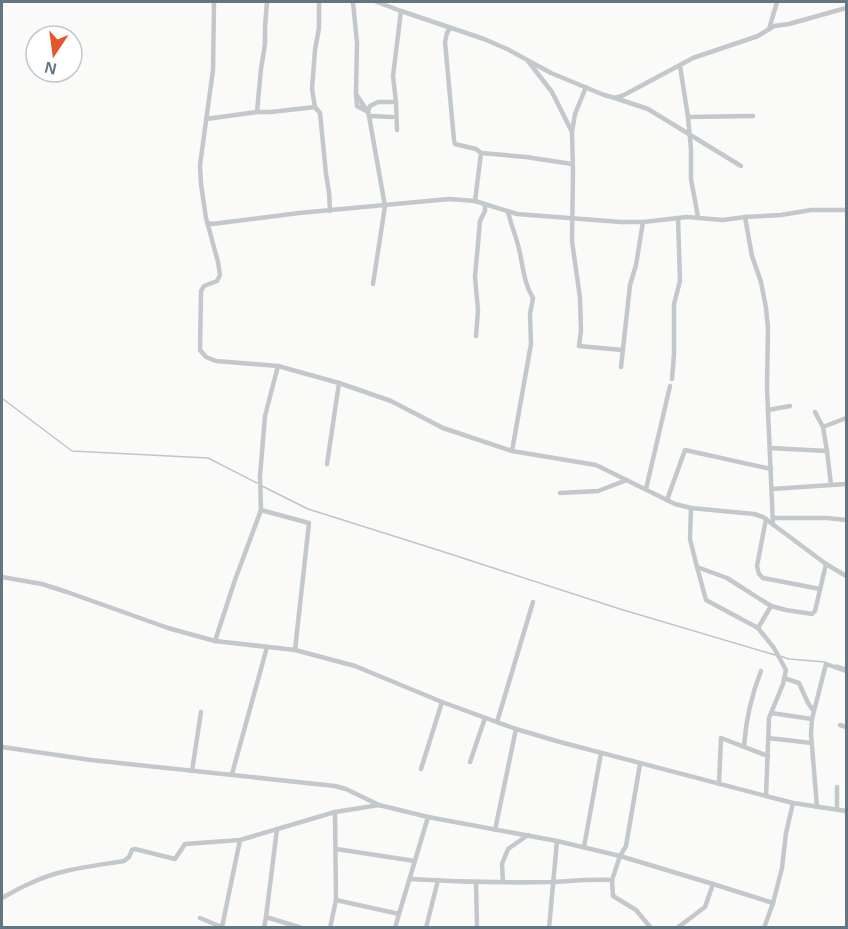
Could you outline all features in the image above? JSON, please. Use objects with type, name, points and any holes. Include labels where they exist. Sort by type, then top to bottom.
[{"type":"street","points":[[214,2],[213,70],[200,165],[208,223],[220,275],[217,281],[204,286],[201,291],[200,350],[206,357],[216,361],[278,366],[339,383],[391,401],[443,428],[512,451],[596,465],[675,504],[762,517],[846,576]]},
{"type":"street","points":[[257,112],[265,44],[267,2]]},
{"type":"street","points":[[319,2],[319,28],[312,89],[315,107],[320,113],[330,211]]},
{"type":"street","points":[[353,2],[357,43],[356,94],[368,113],[385,206],[373,284]]},
{"type":"street","points":[[377,2],[484,39],[525,58],[550,73],[604,95],[648,109],[741,166]]},
{"type":"street","points":[[769,28],[777,2]]},
{"type":"street","points":[[615,98],[693,58],[758,36],[774,26],[846,8]]},
{"type":"street","points":[[397,130],[393,76],[401,11]]},
{"type":"street","points":[[450,28],[445,42],[455,144],[476,149],[482,153],[572,164]]},
{"type":"street","points":[[525,58],[552,92],[572,132]]},
{"type":"street","points":[[680,66],[688,117],[691,179],[698,217]]},
{"type":"street","points":[[586,87],[575,114],[572,132],[572,242],[580,298],[579,346],[622,350]]},
{"type":"street","points":[[368,113],[370,106],[378,102],[396,102]]},
{"type":"street","points":[[206,119],[315,107]]},
{"type":"street","points":[[368,113],[393,117]]},
{"type":"street","points":[[688,117],[753,116]]},
{"type":"street","points":[[474,201],[482,153]]},
{"type":"street","points":[[208,223],[448,199],[474,201],[517,214],[644,222],[698,217],[723,220],[811,210],[846,210]]},
{"type":"street","points":[[476,336],[478,310],[475,277],[480,221],[485,205]]},
{"type":"street","points":[[508,212],[528,290],[533,298],[530,314],[531,344],[512,451]]},
{"type":"street","points":[[745,217],[752,256],[761,282],[768,328],[767,388],[773,525]]},
{"type":"street","points":[[672,379],[674,304],[680,281],[678,218]]},
{"type":"street","points":[[621,367],[630,285],[644,222]]},
{"type":"street","points":[[215,640],[261,510],[260,476],[265,416],[278,366]]},
{"type":"street","points":[[327,464],[339,383]]},
{"type":"street","points":[[646,489],[670,386]]},
{"type":"street","points":[[768,410],[790,406]]},
{"type":"street","points":[[815,412],[823,427],[831,485]]},
{"type":"street","points":[[823,427],[846,418]]},
{"type":"street","points":[[770,448],[827,451]]},
{"type":"street","points":[[667,500],[685,450],[771,469]]},
{"type":"street","points":[[560,493],[598,492],[628,479]]},
{"type":"street","points":[[772,489],[846,484]]},
{"type":"street","points":[[691,508],[690,538],[706,600],[758,628],[774,648],[786,670],[771,713],[766,796]]},
{"type":"street","points":[[261,510],[309,523],[295,650]]},
{"type":"street","points":[[773,518],[846,520]]},
{"type":"street","points":[[766,519],[757,566],[759,574],[763,578],[820,589]]},
{"type":"street","points":[[697,567],[727,578],[771,606],[812,614],[815,611],[826,564]]},
{"type":"street","points":[[2,577],[42,584],[168,628],[215,640],[295,650],[355,666],[485,718],[560,742],[793,803],[846,811]]},
{"type":"street","points":[[497,722],[533,602]]},
{"type":"street","points":[[758,628],[771,606]]},
{"type":"street","points":[[232,774],[267,647]]},
{"type":"street","points":[[817,807],[811,734],[813,710],[826,664],[846,671]]},
{"type":"street","points":[[744,746],[748,712],[760,671]]},
{"type":"street","points":[[784,678],[799,683],[813,710]]},
{"type":"street","points":[[421,769],[442,702]]},
{"type":"street","points":[[192,771],[201,712]]},
{"type":"street","points":[[771,713],[812,718]]},
{"type":"street","points":[[470,762],[485,718]]},
{"type":"street","points":[[840,725],[846,727]]},
{"type":"street","points":[[495,830],[516,729]]},
{"type":"street","points":[[719,784],[721,738],[768,756]]},
{"type":"street","points":[[768,738],[812,743]]},
{"type":"street","points":[[2,747],[91,760],[335,786],[379,805],[428,817],[528,834],[584,847],[773,903]]},
{"type":"street","points":[[584,847],[601,753]]},
{"type":"street","points":[[640,764],[626,846],[612,880],[613,896],[636,910],[651,927]]},
{"type":"street","points":[[837,787],[837,809]]},
{"type":"street","points":[[764,927],[782,868],[786,833],[793,803]]},
{"type":"street","points":[[2,898],[47,877],[124,861],[135,849],[175,859],[185,844],[240,840],[335,812],[379,805]]},
{"type":"street","points":[[331,927],[336,900],[335,812]]},
{"type":"street","points":[[395,927],[428,817]]},
{"type":"street","points":[[264,927],[277,829]]},
{"type":"street","points":[[502,882],[502,864],[508,849],[528,834]]},
{"type":"street","points":[[200,918],[223,927],[240,840]]},
{"type":"street","points":[[549,927],[557,841]]},
{"type":"street","points":[[336,849],[415,861]]},
{"type":"street","points":[[410,879],[476,882],[612,880]]},
{"type":"street","points":[[426,927],[438,880]]},
{"type":"street","points":[[476,882],[477,927]]},
{"type":"street","points":[[677,927],[705,907],[712,884]]},
{"type":"street","points":[[336,900],[399,914]]},
{"type":"street","points":[[266,917],[302,927]]},
{"type":"waterway","points":[[3,399],[72,451],[208,458],[257,483]]},
{"type":"waterway","points":[[262,486],[308,509],[620,609],[775,655]]},
{"type":"waterway","points":[[780,656],[825,662]]},
{"type":"waterway","points":[[836,665],[846,668]]}]
